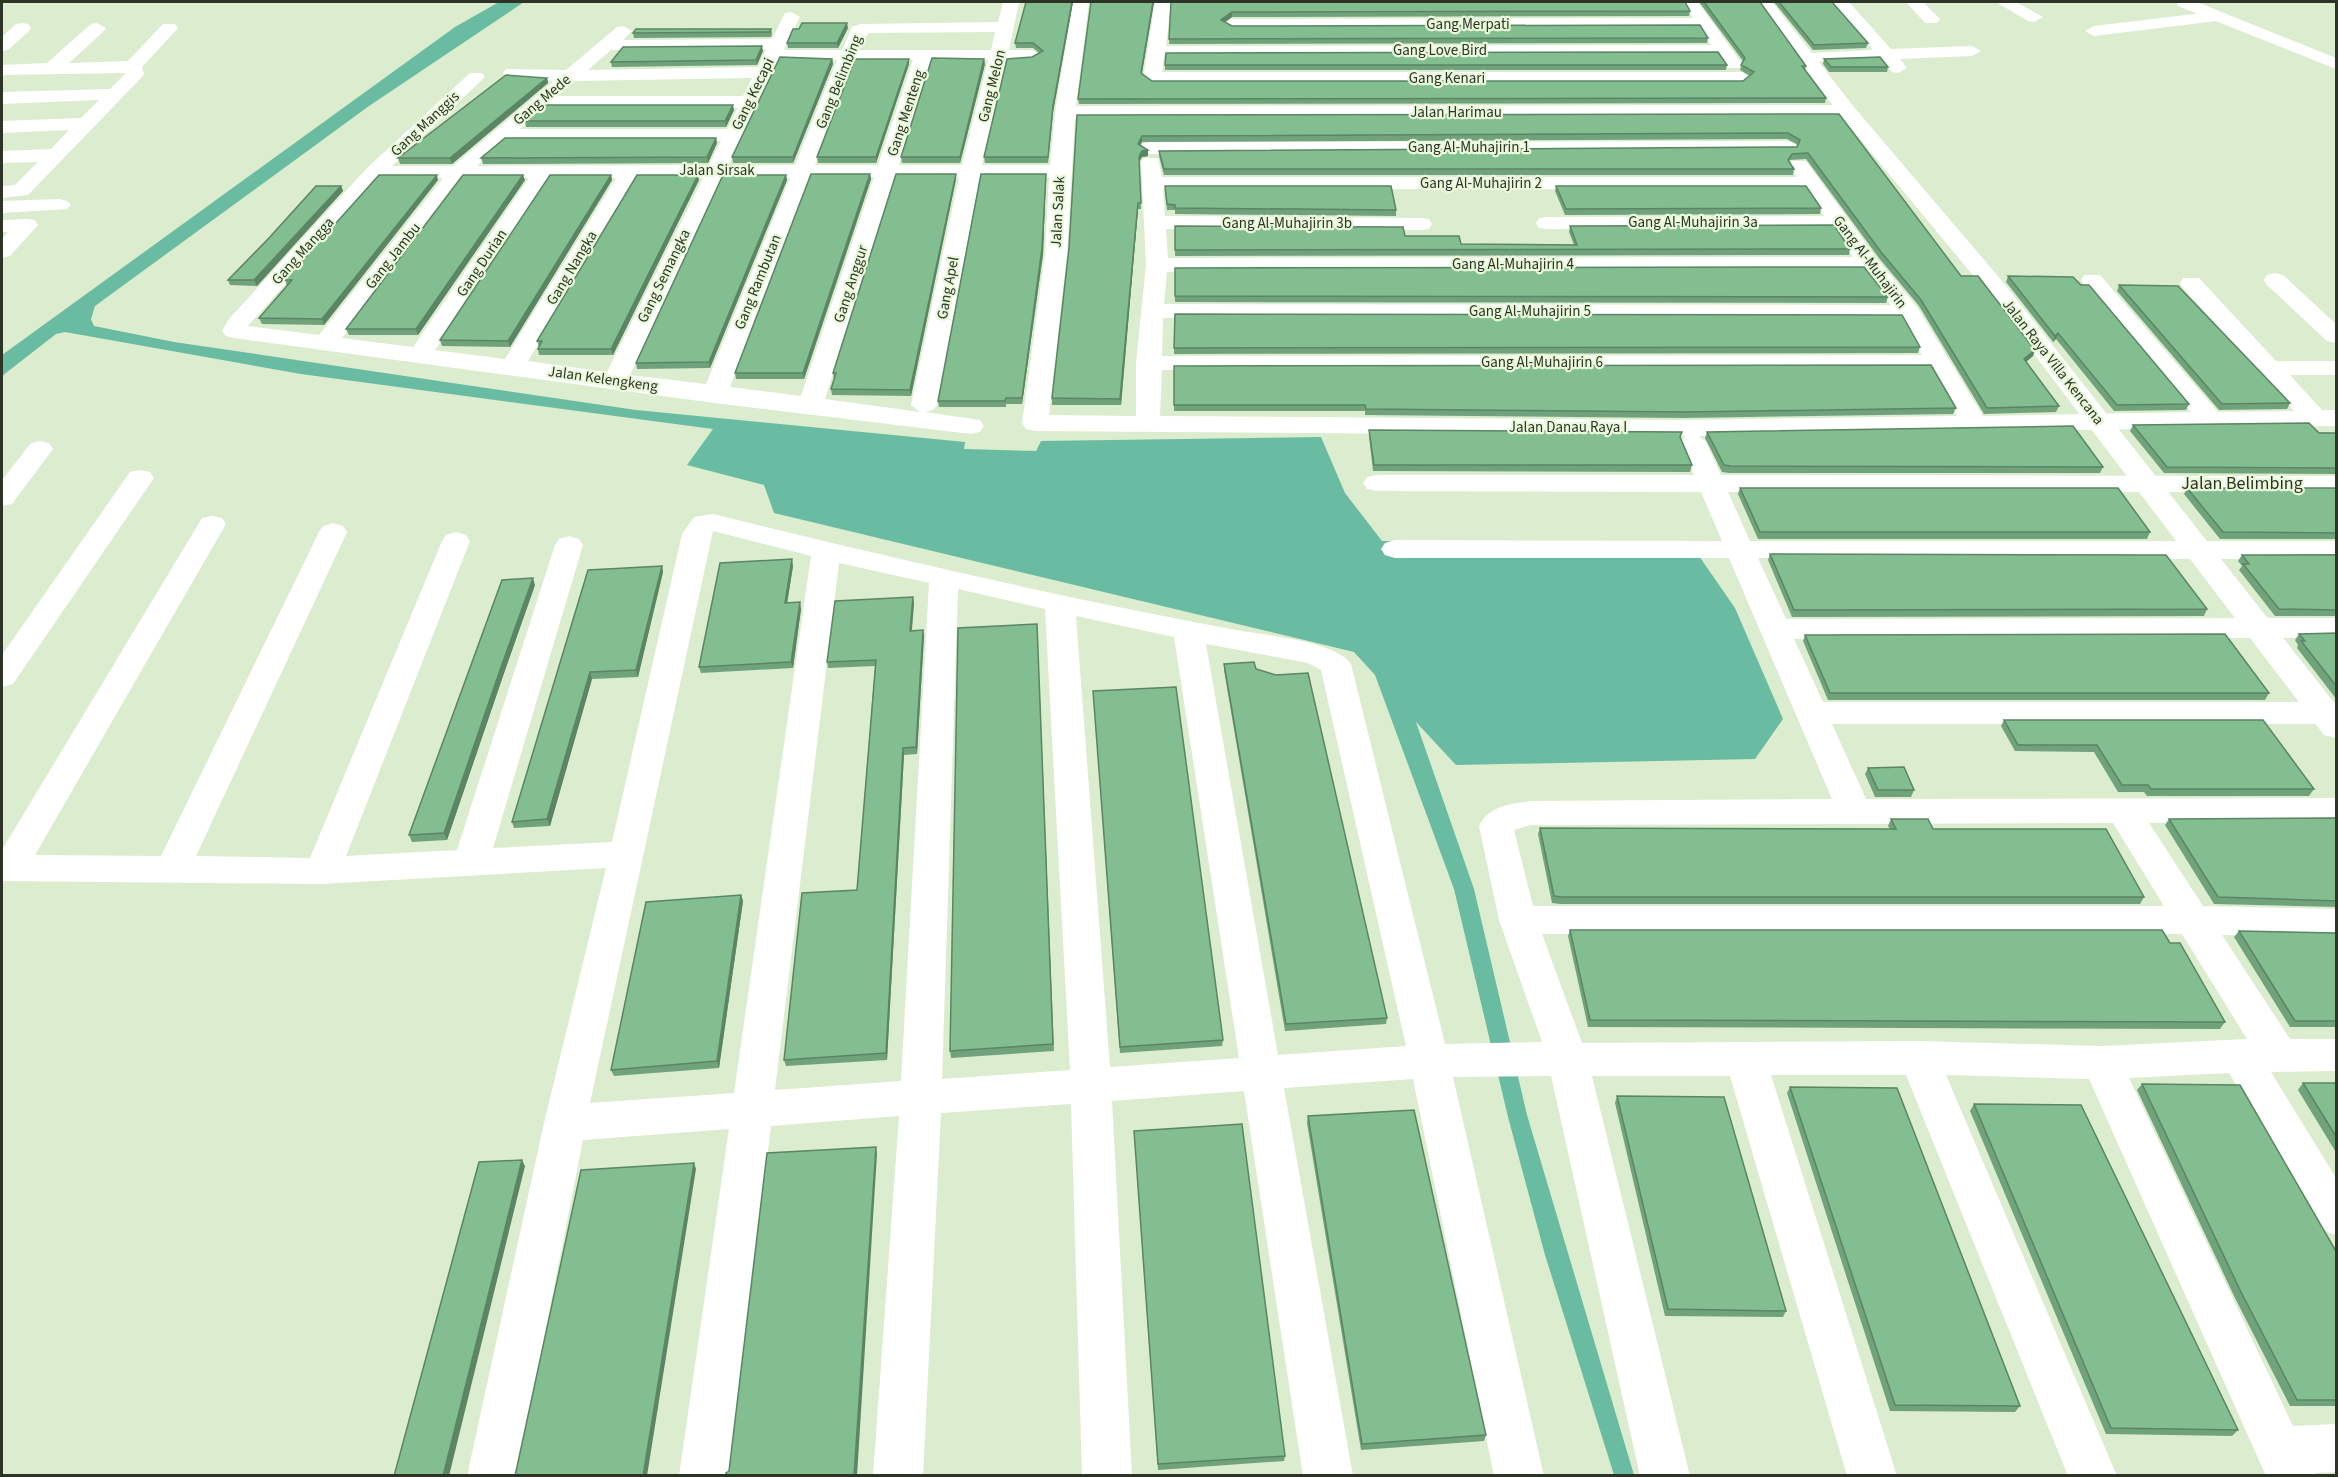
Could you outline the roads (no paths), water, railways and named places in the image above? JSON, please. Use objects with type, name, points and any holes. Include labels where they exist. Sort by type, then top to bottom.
[{"type":"street","name":"Gang Melon","points":[[971,170],[1011,2]]},
{"type":"street","name":"Jalan Salak","points":[[1035,423],[1056,254],[1065,112],[1081,2]]},
{"type":"street","points":[[1148,415],[1151,311],[1157,265],[1148,112],[1162,2]]},
{"type":"street","points":[[1231,51],[1232,2]]},
{"type":"street","name":"Gang Al-Muhajirin","points":[[1690,2],[1765,111],[1810,183],[1869,264],[1909,312],[1936,362],[1970,416]]},
{"type":"street","name":"Jalan Raya Villa Kencana","points":[[1764,2],[1847,111],[1994,286],[2198,550],[2333,718]]},
{"type":"street","points":[[1840,2],[1902,72]]},
{"type":"street","points":[[1914,2],[1931,19]]},
{"type":"street","points":[[1986,2],[2034,17]]},
{"type":"street","points":[[2184,2],[2337,64]]},
{"type":"street","points":[[932,28],[938,6]]},
{"type":"street","points":[[2094,31],[2219,16]]},
{"type":"street","name":"Gang Kecapi","points":[[715,170],[791,17]]},
{"type":"street","name":"Gang Merpati","points":[[1232,24],[1705,23]]},
{"type":"street","name":"Gang Belimbing","points":[[802,170],[860,30],[1006,27]]},
{"type":"street","points":[[2,46],[22,28]]},
{"type":"street","points":[[52,68],[97,28]]},
{"type":"street","points":[[2,70],[133,66],[169,28]]},
{"type":"street","name":"Gang Mede","points":[[460,170],[623,31]]},
{"type":"street","points":[[607,45],[774,50],[851,55],[1032,55]]},
{"type":"street","name":"Gang Love Bird","points":[[1156,51],[1723,50]]},
{"type":"street","points":[[1807,58],[1972,51]]},
{"type":"street","name":"Gang Menteng","points":[[888,170],[924,55]]},
{"type":"street","points":[[2,192],[21,191],[135,74],[133,66]]},
{"type":"street","points":[[512,73],[570,76],[763,72]]},
{"type":"street","name":"Gang Manggis","points":[[374,172],[476,77]]},
{"type":"street","name":"Gang Kenari","points":[[1152,78],[1742,78]]},
{"type":"street","points":[[2,98],[115,94]]},
{"type":"street","points":[[540,102],[749,102]]},
{"type":"street","name":"Jalan Harimau","points":[[1065,112],[1847,111]]},
{"type":"street","points":[[2,127],[87,124]]},
{"type":"street","points":[[500,135],[732,135]]},
{"type":"street","name":"Gang Al-Muhajirin 1","points":[[1150,148],[1787,147]]},
{"type":"street","points":[[2,157],[56,155]]},
{"type":"street","name":"Jalan Sirsak","points":[[374,172],[460,170],[1060,171]]},
{"type":"street","name":"Gang Jambu","points":[[326,342],[460,170]]},
{"type":"street","name":"Gang Durian","points":[[419,355],[545,170]]},
{"type":"street","name":"Gang Nangka","points":[[513,366],[632,170]]},
{"type":"street","name":"Gang Semangka","points":[[614,382],[715,170]]},
{"type":"street","name":"Gang Rambutan","points":[[714,395],[802,170]]},
{"type":"street","name":"Gang Anggur","points":[[814,397],[888,170]]},
{"type":"street","name":"Gang Apel","points":[[924,405],[971,170]]},
{"type":"street","name":"Gang Mangga","points":[[234,331],[237,324],[374,172]]},
{"type":"street","name":"Gang Al-Muhajirin 2","points":[[1152,183],[1810,183]]},
{"type":"street","points":[[1411,183],[1430,264]]},
{"type":"street","points":[[1533,183],[1561,264]]},
{"type":"street","points":[[2,207],[60,205]]},
{"type":"street","name":"Gang Al-Muhajirin 3b","points":[[1154,222],[1421,224]]},
{"type":"street","name":"Gang Al-Muhajirin 3a","points":[[1547,223],[1839,222]]},
{"type":"street","points":[[2,226],[27,225],[2,251]]},
{"type":"street","name":"Gang Al-Muhajirin 4","points":[[1157,265],[1869,264]]},
{"type":"street","points":[[2092,280],[2209,418]]},
{"type":"street","points":[[2275,280],[2337,336]]},
{"type":"street","points":[[2191,283],[2269,368],[2326,418]]},
{"type":"street","name":"Gang Al-Muhajirin 5","points":[[1151,311],[1909,312]]},
{"type":"street","name":"Jalan Kelengkeng","points":[[234,331],[513,366],[714,395],[971,426]]},
{"type":"street","name":"Gang Al-Muhajirin 6","points":[[1148,363],[1936,362]]},
{"type":"street","points":[[2269,368],[2337,368]]},
{"type":"street","name":"Jalan Danau Raya I","points":[[1035,423],[1684,428],[2100,424],[2209,418],[2326,418]]},
{"type":"street","points":[[1693,442],[1713,483],[1854,812]]},
{"type":"street","points":[[2,498],[40,449]]},
{"type":"street","points":[[2,677],[140,478]]},
{"type":"street","name":"Jalan Belimbing","points":[[1377,483],[2337,484]]},
{"type":"street","points":[[492,1476],[565,1123],[627,854],[698,528],[704,523],[713,522],[826,551],[1188,630],[1316,655],[1335,664],[1430,1061],[1519,1476]]},
{"type":"street","points":[[5,868],[212,524]]},
{"type":"street","points":[[172,870],[333,532]]},
{"type":"street","points":[[322,872],[456,541]]},
{"type":"street","points":[[471,863],[569,545]]},
{"type":"street","points":[[1395,549],[2337,550]]},
{"type":"street","points":[[704,1476],[826,551]]},
{"type":"street","points":[[898,1476],[921,1097],[944,577]]},
{"type":"street","points":[[1060,602],[1091,1085],[1107,1476]]},
{"type":"street","points":[[1776,628],[2337,628]]},
{"type":"street","points":[[1188,630],[1328,1476]]},
{"type":"street","points":[[1812,712],[2333,718]]},
{"type":"street","points":[[1665,1476],[1550,1059],[1496,826],[1507,817],[1531,813],[2337,810]]},
{"type":"street","points":[[2123,811],[2192,920],[2337,1216]]},
{"type":"street","points":[[5,868],[322,872],[627,854]]},
{"type":"street","points":[[1518,920],[2192,920],[2337,923]]},
{"type":"street","points":[[565,1123],[1430,1061],[1919,1058],[2102,1063],[2337,1055]]},
{"type":"street","points":[[1745,1058],[1872,1476]]},
{"type":"street","points":[[1919,1058],[2093,1476]]},
{"type":"street","points":[[2102,1063],[2285,1463],[2337,1448]]}]
